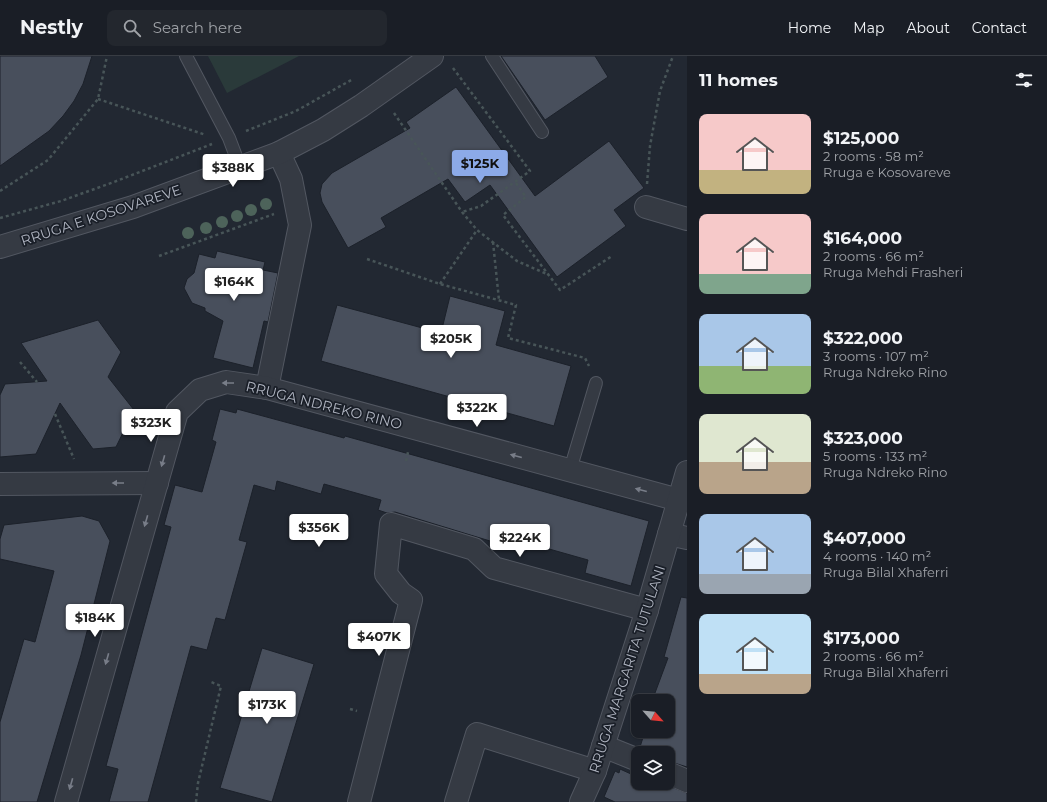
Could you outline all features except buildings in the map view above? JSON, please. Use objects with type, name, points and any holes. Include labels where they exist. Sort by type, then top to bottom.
[{"type":"street","name":"RRUGA E KOSOVAREVE","points":[[0,247],[133,207],[279,153],[324,130],[380,92],[440,59]]},
{"type":"street","points":[[267,388],[300,225],[291,179],[279,153]]},
{"type":"street","points":[[646,207],[687,219]]},
{"type":"street","name":"RRUGA NDREKO RINO","points":[[66,802],[177,412],[200,390],[226,382],[267,388],[679,500]]},
{"type":"street","name":"RRUGA MARGARITA TUTULANI","points":[[581,802],[595,771],[647,610],[678,536],[679,500],[687,472]]},
{"type":"street","points":[[0,484],[157,483]]},
{"type":"street","points":[[359,802],[411,600],[401,593],[386,574],[391,524],[474,548],[494,568],[647,610]]},
{"type":"street","points":[[456,802],[477,734],[595,771]]},
{"type":"street","points":[[603,746],[631,757]]},
{"type":"street","points":[[675,776],[687,780]]},
{"type":"lane","points":[[186,56],[225,140],[240,167]]},
{"type":"lane","points":[[492,56],[542,132]]},
{"type":"lane","points":[[570,470],[596,383]]},
{"type":"path","points":[[0,191],[48,160],[98,99],[107,56]]},
{"type":"path","points":[[646,207],[650,146],[660,91],[674,56]]},
{"type":"path","points":[[440,59],[530,172],[481,206],[462,212]]},
{"type":"path","points":[[0,218],[108,185],[225,140],[296,111],[359,75]]},
{"type":"path","points":[[380,92],[462,212],[477,230],[517,261],[549,275]]},
{"type":"path","points":[[98,99],[225,140]]},
{"type":"path","points":[[516,183],[526,197],[503,215],[560,290],[612,256]]},
{"type":"path","points":[[159,256],[297,205]]},
{"type":"path","points":[[440,284],[477,230]]},
{"type":"path","points":[[493,242],[499,300]]},
{"type":"path","points":[[367,259],[440,284],[516,305],[508,338],[586,358],[596,383]]},
{"type":"path","points":[[20,362],[37,382]]},
{"type":"path","points":[[55,414],[84,484]]},
{"type":"path","points":[[406,461],[408,453]]},
{"type":"path","points":[[196,802],[198,783],[221,686],[211,682]]},
{"type":"shaded area","points":[[208,56],[299,56],[227,93]]}]
